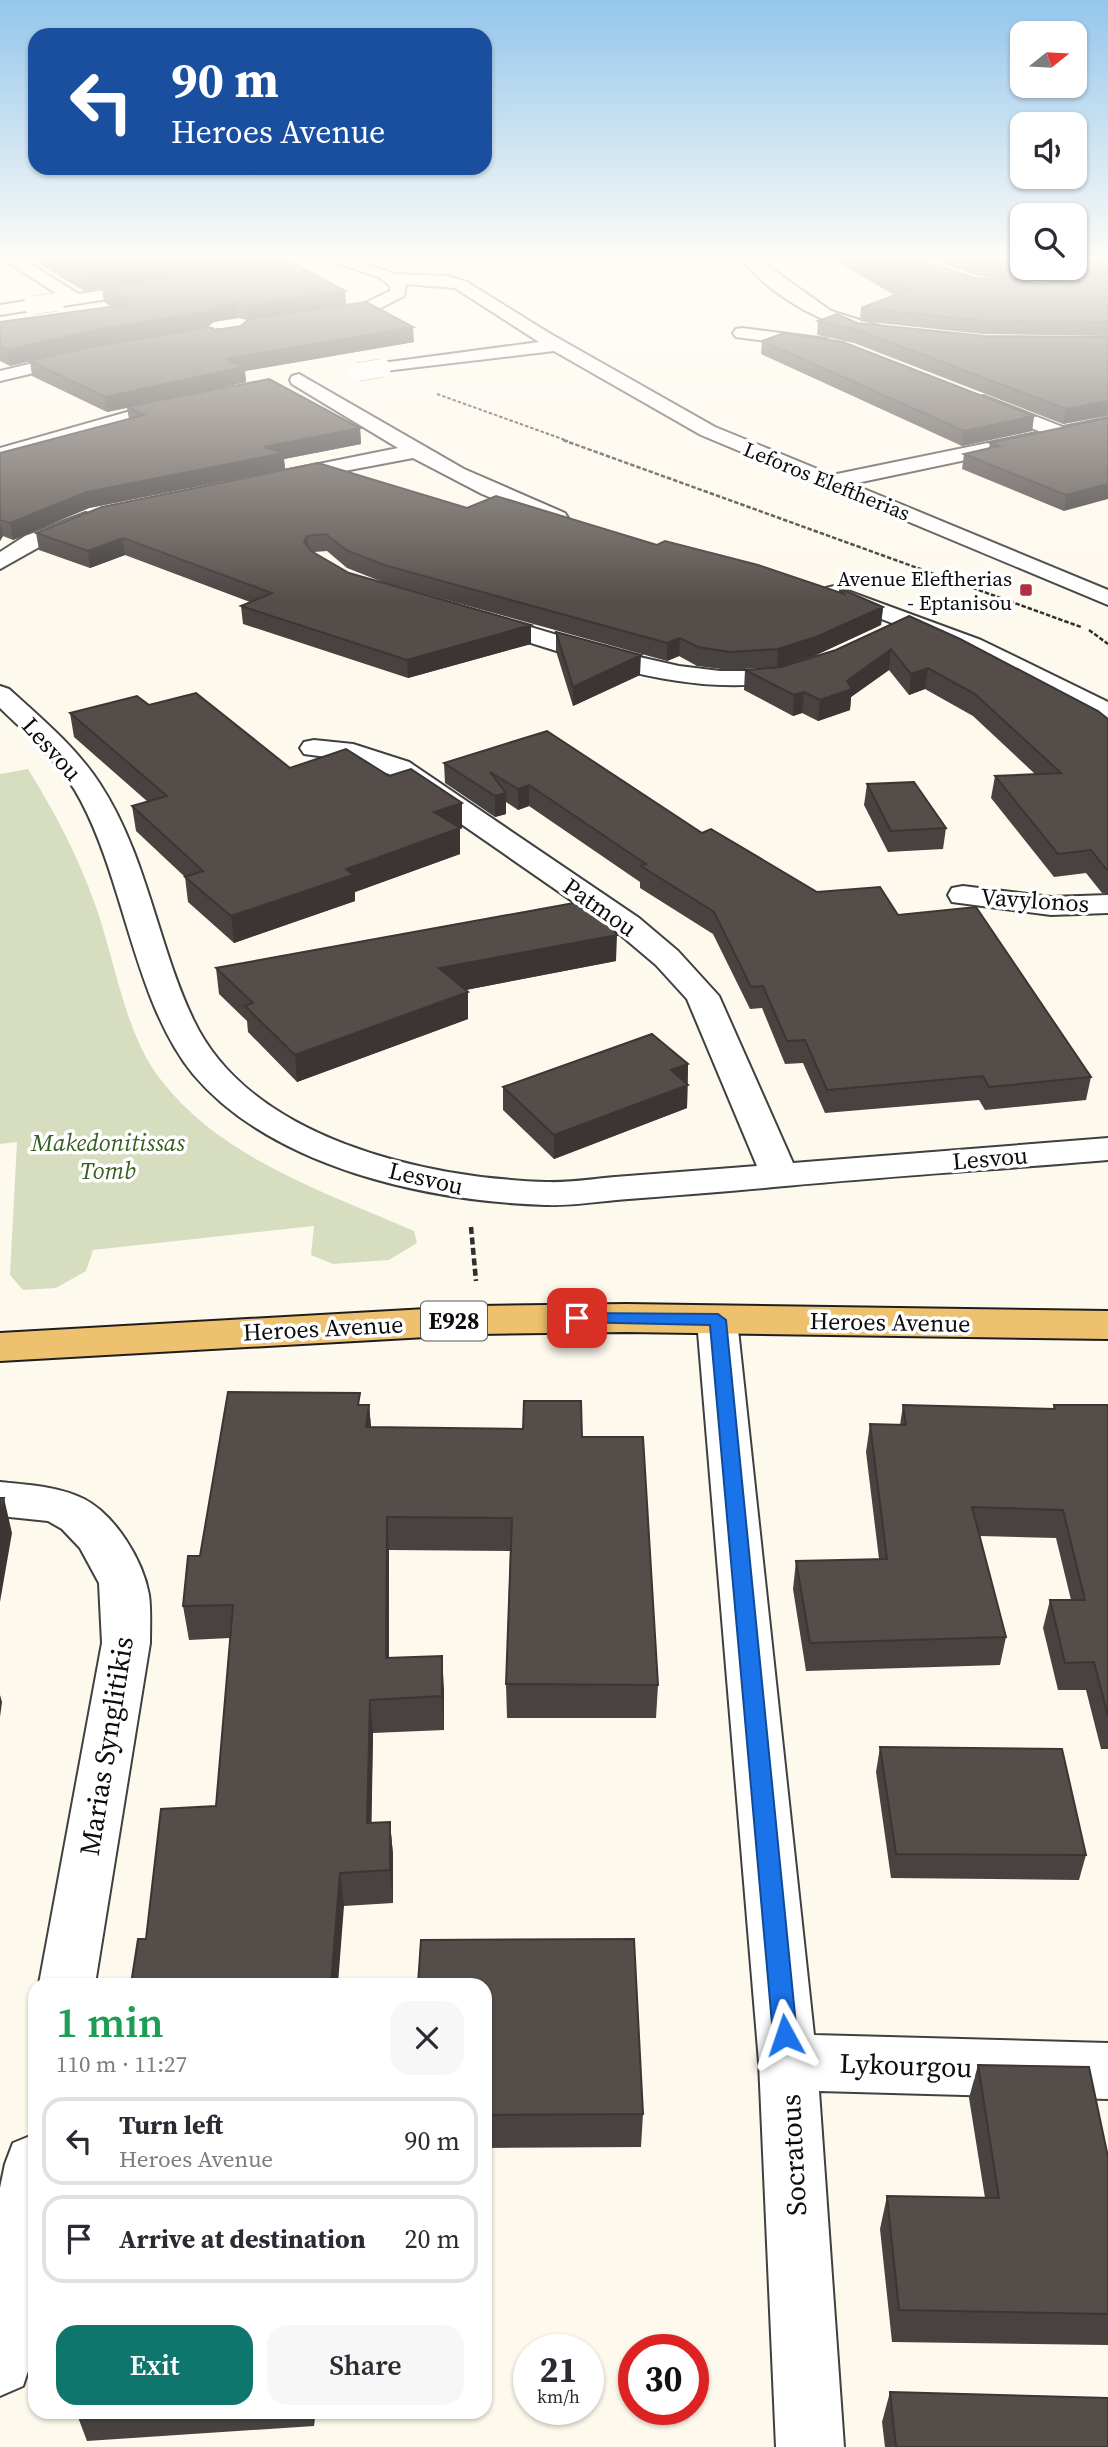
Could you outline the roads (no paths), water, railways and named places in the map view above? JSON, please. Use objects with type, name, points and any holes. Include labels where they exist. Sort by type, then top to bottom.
[{"type":"main road","name":"Heroes Avenue","points":[[0,1347],[480,1320],[1108,1325]]},
{"type":"street","points":[[276,383],[349,373]]},
{"type":"street","name":"Leforos Eleftherias","points":[[606,373],[708,431],[1108,598]]},
{"type":"street","points":[[299,380],[416,451],[513,503],[580,526]]},
{"type":"street","points":[[963,393],[1060,433]]},
{"type":"street","points":[[0,454],[197,399]]},
{"type":"street","points":[[831,482],[1108,424]]},
{"type":"street","points":[[254,482],[416,451]]},
{"type":"street","points":[[0,562],[33,541],[66,526],[110,513]]},
{"type":"street","points":[[807,585],[913,622],[1045,678],[1108,712]]},
{"type":"street","points":[[455,612],[664,671],[729,681],[779,677],[813,666]]},
{"type":"street","points":[[875,639],[913,622]]},
{"type":"street","name":"Lesvou","points":[[0,694],[66,758],[94,798],[116,845],[177,1022],[202,1064],[232,1096],[277,1126],[329,1149],[376,1167],[467,1188],[549,1194],[1108,1149]]},
{"type":"street","name":"Patmou","points":[[314,748],[353,752],[399,768],[628,925],[667,958],[702,996],[780,1176]]},
{"type":"street","name":"Vavylonos","points":[[963,895],[1051,906],[1108,904]]},
{"type":"street","name":"Socratous","points":[[718,1320],[788,2062],[810,2447]]},
{"type":"street","name":"Marias Synglitikis","points":[[0,1499],[30,1501],[69,1511],[96,1535],[112,1558],[125,1592],[127,1643],[67,1978]]},
{"type":"street","name":"Lykourgou","points":[[788,2062],[1108,2071]]},
{"type":"street","points":[[0,2363],[28,2204]]},
{"type":"place","name":"Avenue Eleftherias - Eptanisou","points":[[1026,590]]},
{"type":"park label","name":"Makedonitissas Tomb","points":[[108,1156]]}]
